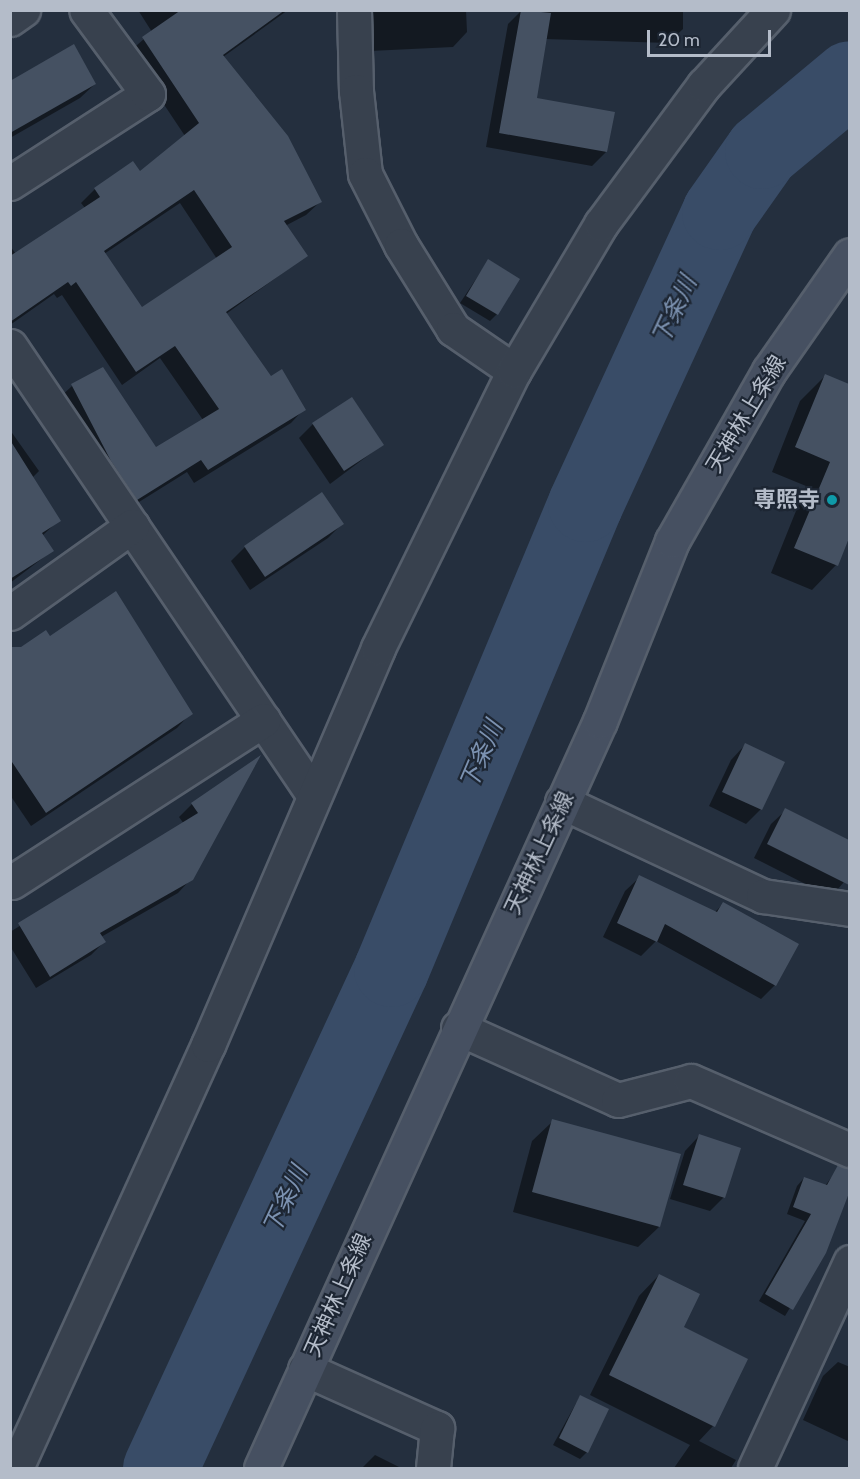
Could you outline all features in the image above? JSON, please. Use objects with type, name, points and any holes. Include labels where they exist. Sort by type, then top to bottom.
[{"type":"main road","name":"天神林上条線","points":[[261,1468],[562,802],[672,541],[769,372],[849,255]]},
{"type":"street","points":[[10,19],[23,10]]},
{"type":"street","points":[[10,183],[148,94],[86,10]]},
{"type":"street","points":[[354,10],[356,91],[365,174],[401,244],[453,330],[514,370]]},
{"type":"street","points":[[16,1468],[208,1045],[313,794],[378,648],[514,370],[601,224],[704,85],[773,10]]},
{"type":"street","points":[[11,349],[313,794]]},
{"type":"street","points":[[10,613],[132,526]]},
{"type":"street","points":[[12,882],[263,720]]},
{"type":"street","points":[[562,802],[763,896],[849,909]]},
{"type":"street","points":[[458,1028],[618,1100],[691,1081],[849,1150]]},
{"type":"street","points":[[755,1468],[838,1312],[849,1262]]},
{"type":"street","points":[[305,1369],[437,1428],[433,1468]]},
{"type":"building","points":[[181,10],[285,10],[223,55],[288,136],[322,202],[284,221],[308,256],[226,312],[271,376],[282,369],[306,410],[208,470],[201,460],[137,500],[111,461],[71,384],[103,367],[156,447],[219,409],[175,346],[136,372],[76,282],[71,286],[68,282],[10,322],[10,256],[100,197],[94,188],[133,161],[140,171],[199,123],[142,37]],"holes":[[[194,190],[232,247],[142,307],[104,251]]]},
{"type":"building","points":[[521,10],[551,13],[537,98],[615,112],[607,152],[499,133]]},
{"type":"building","points":[[74,44],[96,84],[10,133],[10,81]]},
{"type":"building","points":[[488,259],[520,279],[498,315],[466,296]]},
{"type":"building","name":"専照寺","points":[[825,374],[849,384],[849,538],[838,566],[794,548],[830,462],[795,447]]},
{"type":"building","points":[[352,397],[384,445],[344,471],[312,423]]},
{"type":"building","points":[[10,440],[61,521],[42,533],[54,551],[10,579]]},
{"type":"building","points":[[322,492],[344,524],[265,577],[244,546]]},
{"type":"building","points":[[116,591],[193,714],[46,813],[10,759],[10,647],[21,647],[46,630],[50,636]]},
{"type":"building","points":[[745,743],[785,762],[762,810],[722,792]]},
{"type":"building","points":[[261,755],[193,880],[100,933],[106,942],[50,977],[18,923],[198,813],[191,803]]},
{"type":"building","points":[[785,808],[849,840],[849,885],[767,844]]},
{"type":"building","points":[[639,875],[717,912],[723,902],[799,944],[776,986],[665,924],[657,942],[617,923]]},
{"type":"building","points":[[552,1119],[681,1154],[660,1227],[532,1192]]},
{"type":"building","points":[[699,1134],[741,1148],[725,1198],[683,1185]]},
{"type":"building","points":[[838,1165],[849,1168],[849,1193],[826,1253],[793,1310],[765,1294],[811,1214],[793,1207],[804,1177],[827,1185]]},
{"type":"building","points":[[659,1274],[700,1294],[684,1327],[748,1359],[715,1427],[609,1375]]},
{"type":"building","points":[[580,1395],[609,1409],[588,1453],[559,1438]]},
{"type":"waterway","name":"下条川","points":[[160,1468],[391,969],[585,504],[719,212],[762,151],[850,78]]},
{"type":"place","name":"専照寺","points":[[832,500]]}]
